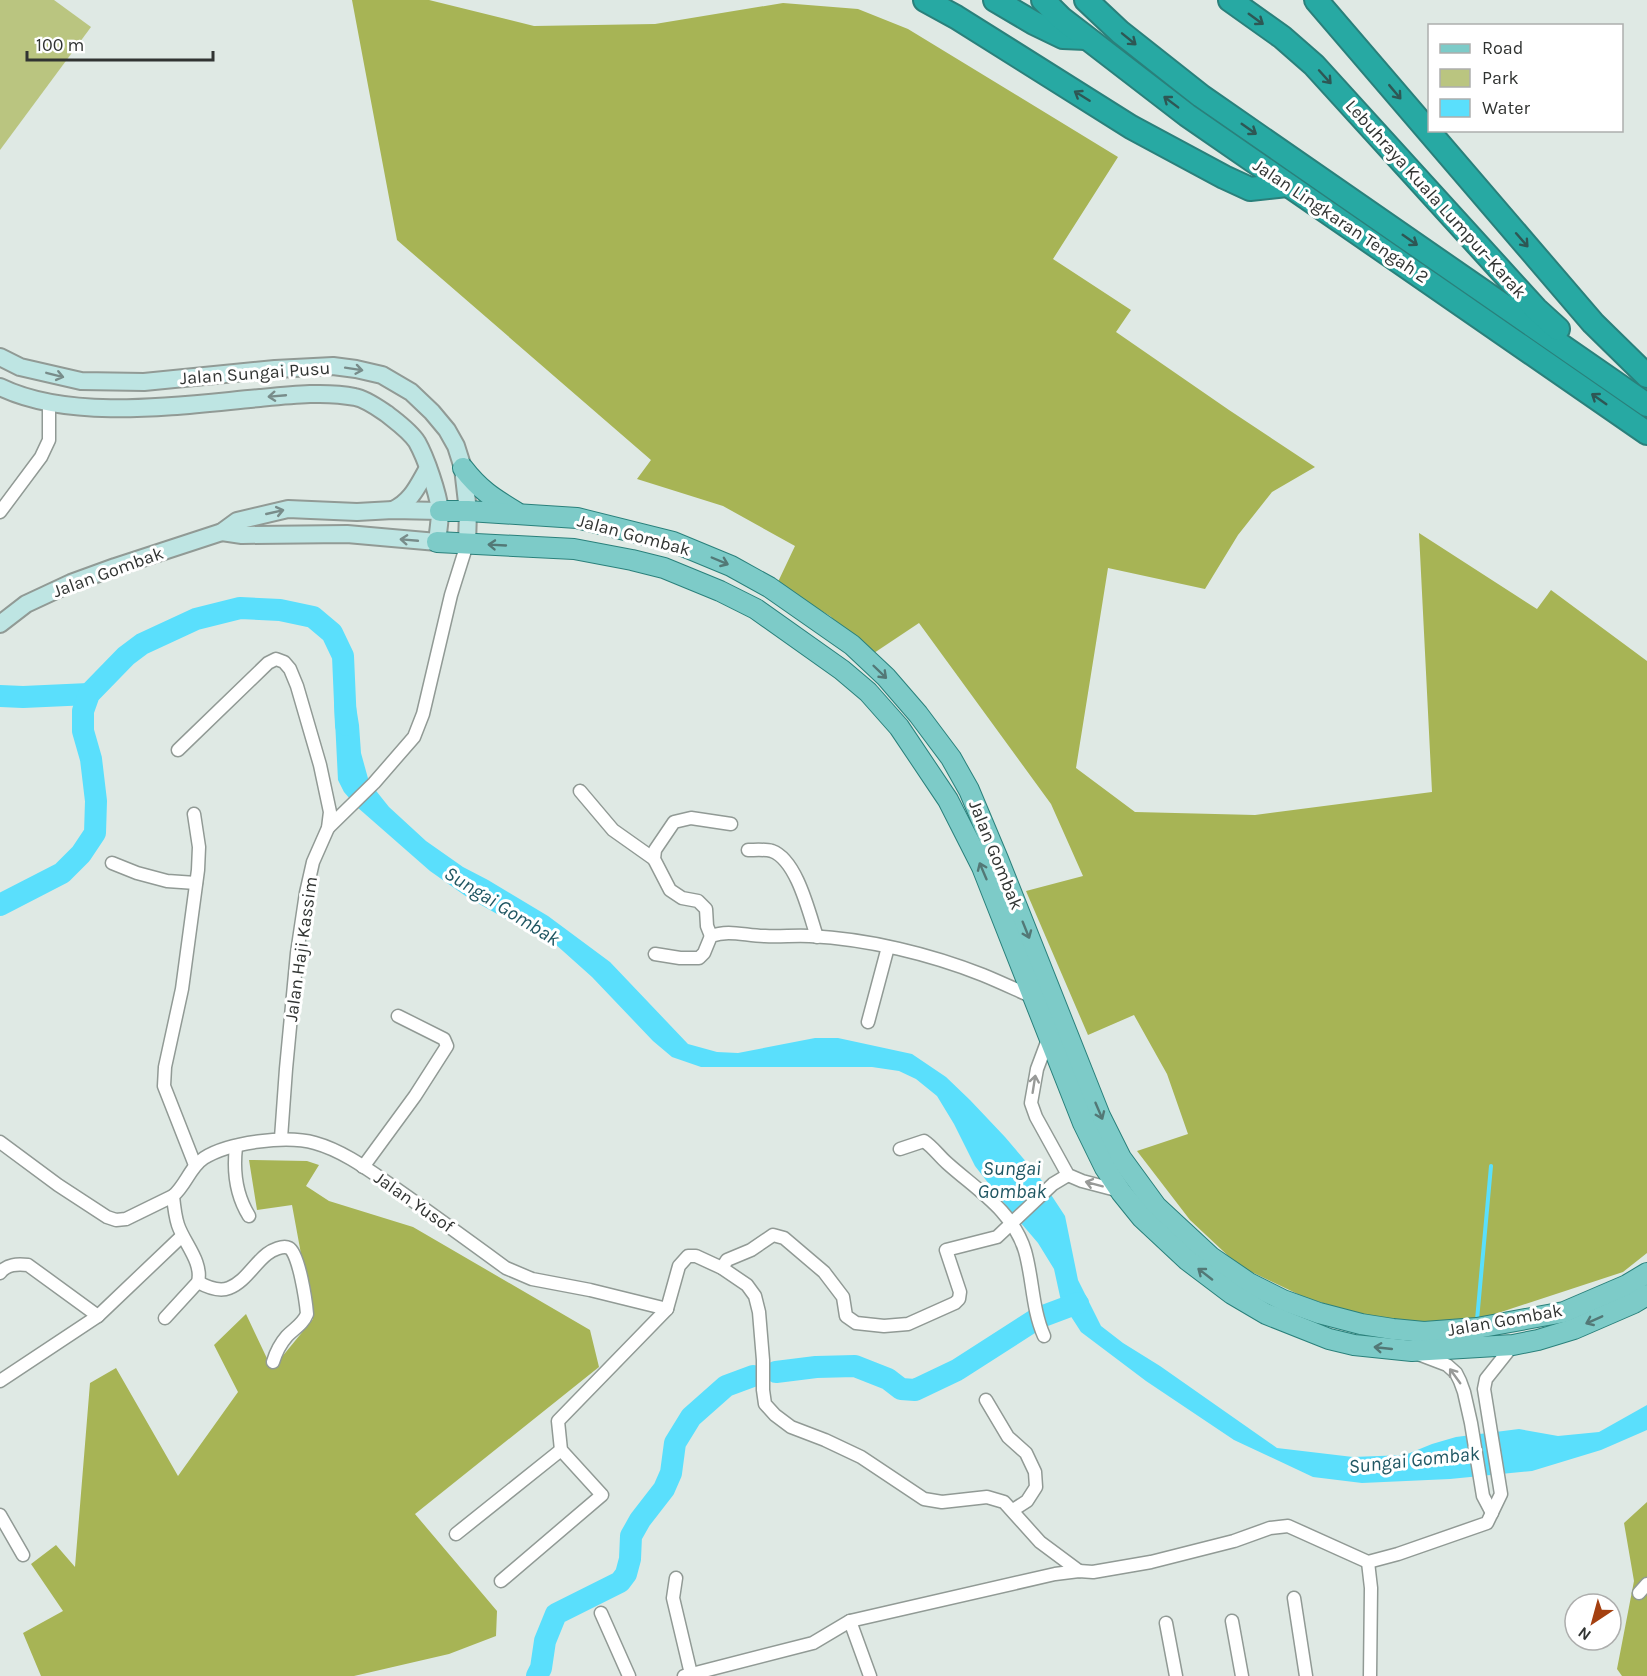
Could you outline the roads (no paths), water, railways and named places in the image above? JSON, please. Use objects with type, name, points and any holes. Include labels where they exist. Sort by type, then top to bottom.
[{"type":"highway","points":[[925,0],[956,16],[1131,127],[1224,177],[1250,189],[1287,185]]},
{"type":"highway","points":[[995,0],[1063,37],[1086,38]]},
{"type":"highway","name":"Jalan Lingkaran Tengah 2","points":[[1043,0],[1086,38],[1188,115],[1647,433]]},
{"type":"highway","name":"Jalan Lingkaran Tengah 2","points":[[1086,0],[1120,32],[1201,96],[1644,403]]},
{"type":"highway","name":"Lebuhraya Kuala Lumpur–Karak","points":[[1230,0],[1282,37],[1314,65],[1536,309],[1644,403]]},
{"type":"highway","points":[[1316,0],[1428,131]]},
{"type":"highway","points":[[1429,132],[1593,323],[1647,376]]},
{"type":"main road","name":"Jalan Sungai Pusu","points":[[0,357],[20,367],[81,381],[144,382],[275,369],[333,366],[382,375],[411,392],[432,412],[447,430],[456,446],[463,468],[468,511],[467,544]]},
{"type":"main road","name":"Jalan Sungai Pusu","points":[[0,387],[11,393],[49,404],[81,407],[146,407],[286,395],[320,394],[357,397],[379,408],[416,440],[428,468],[440,511],[437,543]]},
{"type":"main road","points":[[393,510],[405,504],[428,468]]},
{"type":"main road","points":[[463,468],[475,484],[492,498],[521,514]]},
{"type":"main road","name":"Jalan Gombak","points":[[0,624],[26,604],[71,583],[222,532],[237,520],[288,509],[357,512],[468,511],[577,518],[673,542],[731,566],[769,587],[852,645],[886,677],[918,714],[951,758],[969,790],[1100,1116],[1121,1158],[1156,1206],[1211,1257],[1249,1283],[1283,1300],[1319,1313],[1361,1324],[1424,1332],[1477,1328],[1564,1312],[1627,1285],[1647,1273]]},
{"type":"main road","name":"Jalan Gombak","points":[[222,532],[242,535],[347,534],[437,543],[574,549],[632,560],[664,568],[756,609],[842,670],[867,692],[899,727],[948,800],[981,867],[1083,1124],[1121,1192],[1142,1218],[1204,1274],[1266,1314],[1329,1339],[1354,1345],[1412,1351],[1513,1345],[1538,1340],[1574,1329],[1647,1295]]},
{"type":"street","points":[[0,512],[41,457],[49,440],[49,404]]},
{"type":"street","points":[[328,828],[374,783],[414,737],[423,714],[451,596],[467,544]]},
{"type":"street","name":"Jalan Haji Kassim","points":[[178,750],[268,663],[276,659],[284,662],[290,669],[320,765],[330,812],[328,828],[313,862],[306,893],[297,953],[281,1138]]},
{"type":"street","points":[[580,791],[613,830],[654,859],[670,890],[682,898],[698,901],[706,909],[707,926],[711,936],[704,953],[699,958],[655,954]]},
{"type":"street","points":[[194,814],[199,847],[198,870],[182,989],[165,1067],[164,1086],[195,1165]]},
{"type":"street","points":[[654,859],[655,850],[674,822],[691,818],[731,824]]},
{"type":"street","points":[[748,850],[772,851],[787,863],[795,875],[817,937]]},
{"type":"street","points":[[112,863],[166,881],[196,883]]},
{"type":"street","points":[[711,936],[731,932],[742,935],[817,937],[868,942],[959,966],[1033,997]]},
{"type":"street","points":[[868,1022],[888,947]]},
{"type":"street","points":[[363,1167],[415,1096],[447,1046],[444,1039],[398,1016]]},
{"type":"street","points":[[1049,1037],[1037,1069],[1031,1103],[1036,1117],[1068,1175],[1121,1192]]},
{"type":"street","name":"Jalan Yusof","points":[[0,1142],[58,1185],[107,1217],[116,1220],[126,1219],[173,1196],[179,1191],[195,1165],[219,1150],[281,1138],[315,1143],[363,1167],[506,1268],[532,1279],[590,1290],[667,1309]]},
{"type":"street","points":[[900,1149],[924,1141],[1004,1212],[1019,1235],[1025,1251],[1042,1332]]},
{"type":"street","points":[[236,1147],[235,1182],[241,1203],[249,1216]]},
{"type":"street","points":[[722,1268],[727,1260],[751,1250],[773,1235],[784,1238],[824,1272],[843,1297],[846,1316],[850,1320],[856,1323],[884,1326],[908,1324],[955,1303],[958,1299],[960,1293],[946,1250],[997,1237],[1053,1184],[1068,1175]]},
{"type":"street","points":[[165,1318],[198,1282],[200,1275],[177,1222],[173,1196]]},
{"type":"street","points":[[0,1381],[98,1316],[182,1236]]},
{"type":"street","points":[[198,1282],[209,1288],[228,1288],[247,1275],[268,1253],[283,1247],[290,1248],[299,1269],[307,1314],[304,1321],[286,1336],[277,1349],[273,1362]]},
{"type":"street","points":[[501,1581],[602,1495],[561,1449],[558,1421],[667,1309],[679,1266],[688,1256],[696,1256],[722,1268],[747,1285],[755,1296],[759,1312],[765,1404],[775,1415],[791,1427],[861,1456],[924,1499],[942,1502],[987,1497],[1004,1502],[1040,1542],[1079,1571]]},
{"type":"street","points":[[0,1273],[4,1267],[17,1264],[28,1265],[98,1316]]},
{"type":"street","points":[[676,1578],[674,1598],[688,1675],[813,1642],[850,1622],[1055,1574],[1093,1572],[1151,1562],[1234,1541],[1270,1528],[1288,1526],[1368,1562],[1398,1554],[1487,1523],[1501,1494],[1487,1419],[1484,1389],[1486,1379],[1513,1345]]},
{"type":"street","points":[[1412,1351],[1446,1365],[1455,1374],[1464,1392],[1483,1496],[1492,1513]]},
{"type":"street","points":[[986,1400],[1008,1437],[1026,1453],[1035,1472],[1036,1487],[1028,1501],[1013,1510]]},
{"type":"street","points":[[456,1534],[561,1449]]},
{"type":"street","points":[[0,1515],[23,1555]]},
{"type":"street","points":[[1368,1562],[1371,1588],[1370,1676]]},
{"type":"street","points":[[1294,1598],[1306,1676]]},
{"type":"street","points":[[601,1614],[629,1676]]},
{"type":"street","points":[[1232,1621],[1242,1676]]},
{"type":"street","points":[[850,1622],[870,1676]]},
{"type":"street","points":[[1166,1623],[1176,1676]]},
{"type":"water","name":"Sungai Gombak","points":[[354,694],[361,753],[369,782],[389,807],[426,841],[463,867],[548,916],[610,962],[688,1044],[717,1052],[738,1053],[815,1038],[838,1038],[912,1054],[946,1077],[1005,1137],[1040,1178],[1065,1216],[1078,1280],[1101,1326],[1277,1448],[1353,1457],[1405,1455],[1456,1437],[1519,1429],[1558,1436],[1599,1432],[1647,1405],[1647,1430],[1601,1450],[1532,1471],[1450,1479],[1362,1483],[1313,1477],[1234,1440],[1146,1381],[1081,1332],[1061,1301],[1054,1269],[1038,1243],[975,1166],[937,1096],[916,1079],[899,1071],[872,1067],[701,1067],[672,1057],[653,1041],[592,977],[554,943],[467,897],[430,871],[357,807],[344,792],[338,780],[334,700]]},
{"type":"waterway","name":"Sungai Gombak","points":[[0,905],[62,873],[81,854],[95,833],[96,801],[91,759],[83,731],[83,711],[89,694],[126,656],[142,644],[196,619],[240,608],[280,610],[313,617],[332,633],[343,656],[346,725]]},
{"type":"waterway","points":[[0,696],[89,694]]},
{"type":"waterway","points":[[1477,1320],[1491,1166]]},
{"type":"waterway","points":[[776,1372],[816,1367],[855,1366],[888,1379],[901,1389],[915,1390],[957,1370],[1038,1318],[1078,1303]]},
{"type":"waterway","points":[[537,1676],[541,1668],[545,1641],[556,1614],[620,1582],[626,1574],[630,1559],[631,1536],[640,1520],[664,1489],[671,1473],[675,1443],[691,1417],[726,1386],[753,1376]]}]
